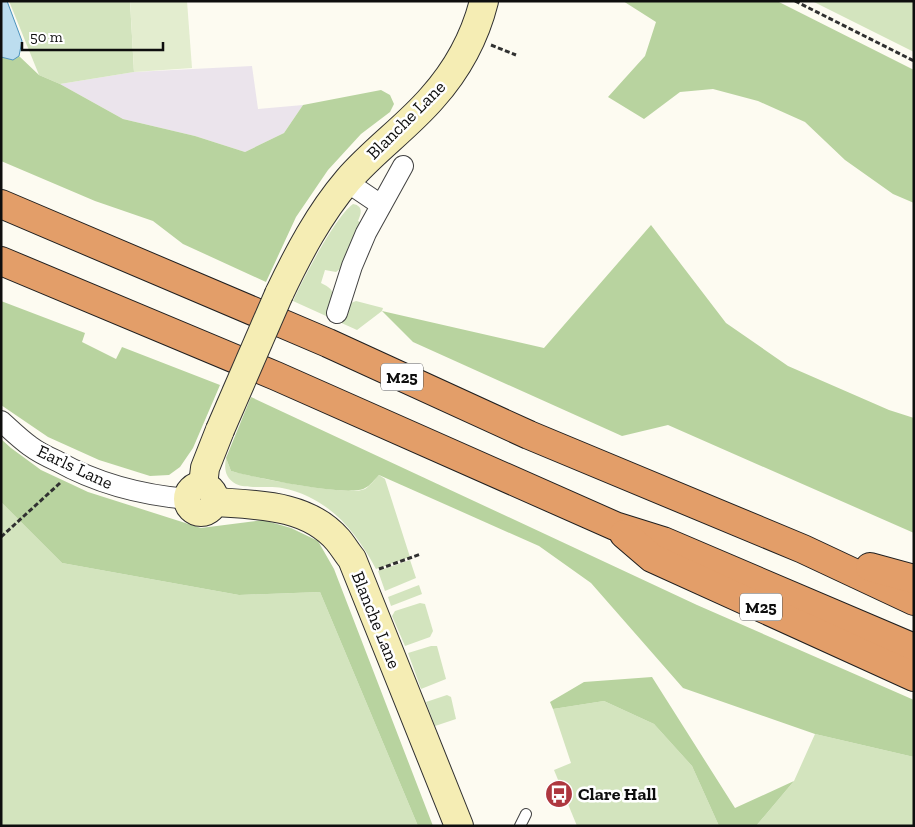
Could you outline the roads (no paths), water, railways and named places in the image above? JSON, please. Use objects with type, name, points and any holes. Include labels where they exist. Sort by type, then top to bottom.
[{"type":"highway","name":"M25","points":[[1,204],[328,344],[529,435],[804,549],[914,601]]},
{"type":"highway","name":"M25","points":[[1,261],[294,384],[615,526],[663,541],[914,648]]},
{"type":"highway","name":"M25","points":[[615,526],[652,558],[914,677]]},
{"type":"highway","name":"M25","points":[[804,549],[914,578]]},
{"type":"street","name":"Blanche Lane","points":[[459,826],[352,559],[337,539],[317,523],[300,514],[281,508],[201,496],[205,468],[220,430],[297,255],[321,216],[346,182],[367,159],[432,98],[452,74],[472,37],[484,1]]},
{"type":"street","name":"Blanche Lane","points":[[337,313],[352,266],[366,233],[403,166]]},
{"type":"street","points":[[346,182],[381,205]]},
{"type":"street","name":"Earls Lane","points":[[1,421],[32,448],[99,482],[131,491],[164,497],[201,496]]},
{"type":"lane","points":[[520,826],[526,814]]},
{"type":"water","points":[[1,1],[7,1],[22,41],[19,56],[13,60],[1,57]]},
{"type":"place","name":"Clare Hall","points":[[559,794]]}]
